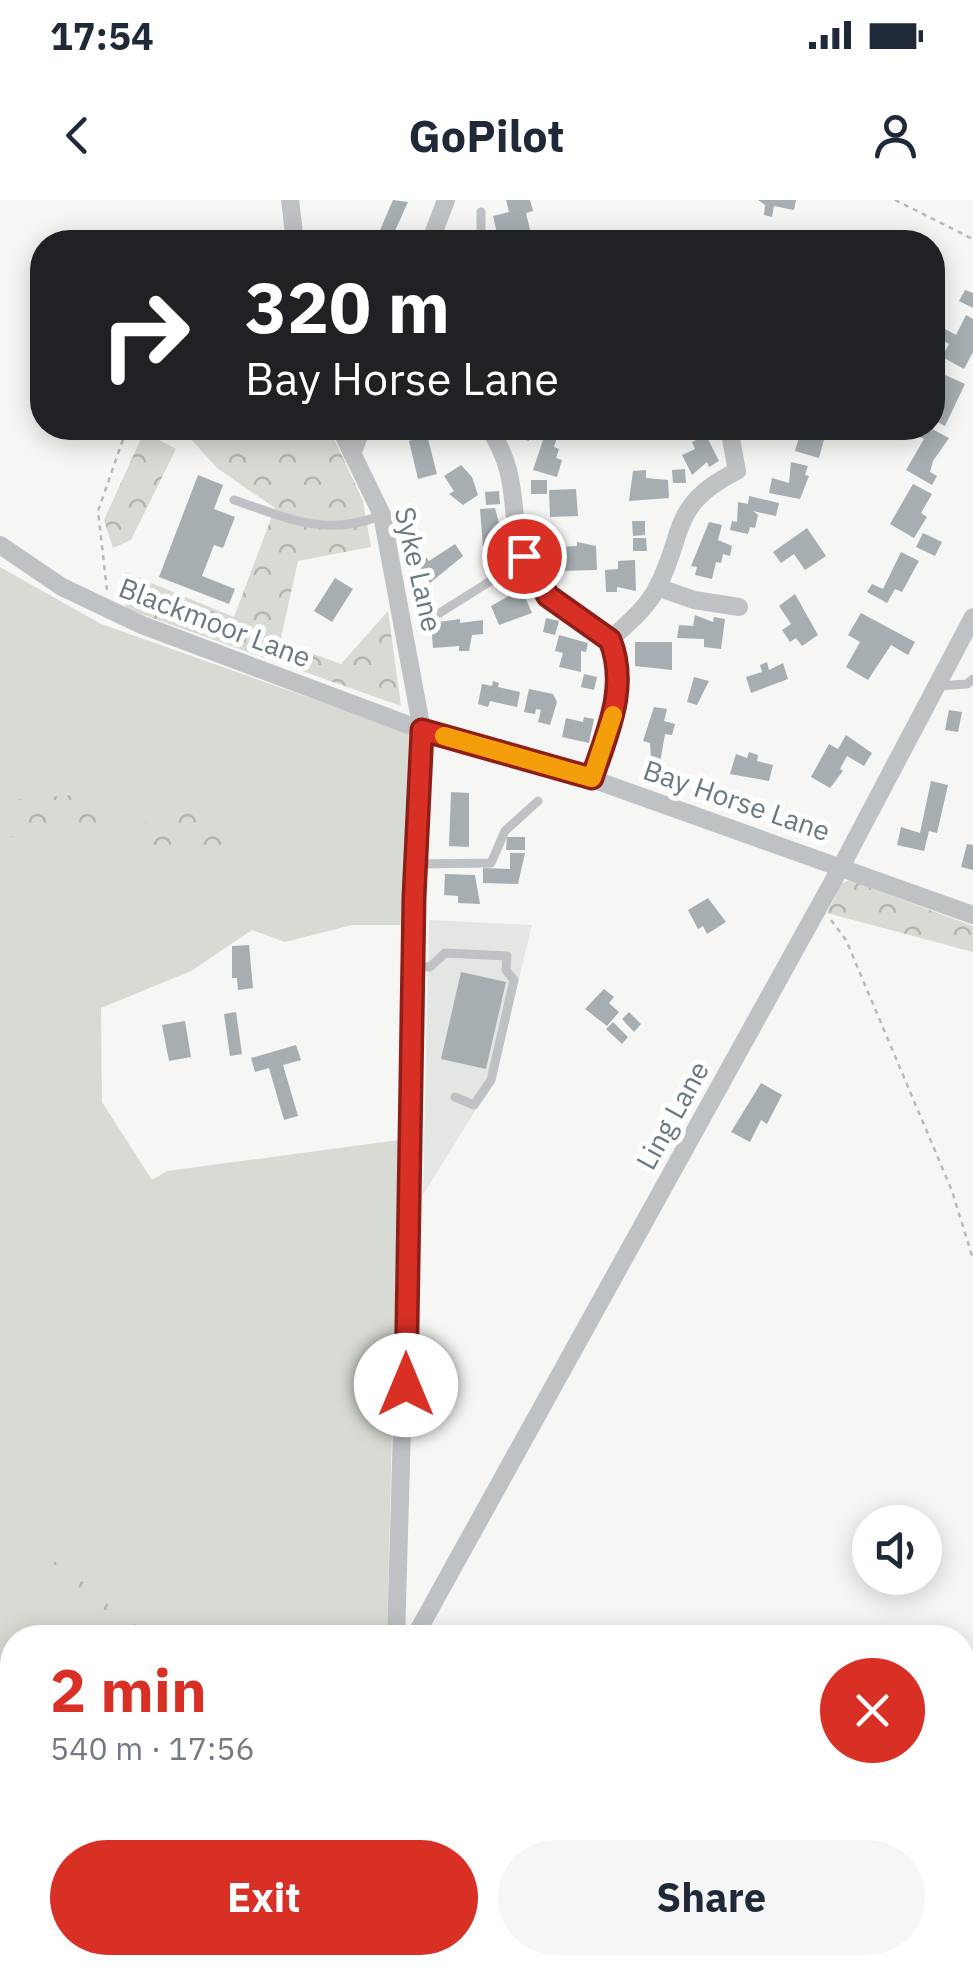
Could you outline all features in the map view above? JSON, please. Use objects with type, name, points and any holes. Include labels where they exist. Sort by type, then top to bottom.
[{"type":"street","points":[[290,200],[294,230]]},
{"type":"street","points":[[435,230],[446,200]]},
{"type":"street","name":"Syke Lane","points":[[346,440],[382,515],[422,730],[412,966],[406,1385],[397,1625]]},
{"type":"street","points":[[352,454],[357,440]]},
{"type":"street","points":[[494,440],[514,482],[519,532],[530,569],[548,596],[610,640],[619,674],[616,706],[592,778]]},
{"type":"street","points":[[610,640],[657,588],[688,508],[703,492],[737,471],[731,440]]},
{"type":"street","name":"Blackmoor Lane","points":[[0,545],[62,587],[110,612],[422,730]]},
{"type":"street","points":[[657,588],[694,600],[739,607]]},
{"type":"street","name":"Ling Lane","points":[[421,1625],[842,865],[973,617]]},
{"type":"street","name":"Bay Horse Lane","points":[[422,730],[592,778],[973,915]]},
{"type":"lane","points":[[481,212],[481,230]]},
{"type":"lane","points":[[234,500],[320,528],[359,525],[382,515]]},
{"type":"lane","points":[[438,614],[489,582],[530,569]]},
{"type":"lane","points":[[937,686],[968,684],[973,679]]},
{"type":"lane","points":[[415,864],[491,862],[505,831],[538,801]]},
{"type":"lane","points":[[412,966],[430,967],[445,954],[507,956],[506,970],[514,980],[491,1080],[474,1105],[455,1097]]},
{"type":"path","points":[[895,200],[973,239]]},
{"type":"path","points":[[110,612],[98,511],[123,440]]},
{"type":"path","points":[[820,904],[846,940],[952,1191],[973,1259]]},
{"type":"shaded area","points":[[429,920],[532,925],[494,1080],[423,1195]]},
{"type":"green space","points":[[140,440],[159,440],[176,449],[131,540],[113,548],[104,520]]},
{"type":"green space","points":[[192,440],[335,440],[363,501],[371,547],[298,561],[280,642],[341,664],[388,611],[401,706],[127,609],[121,597],[125,572],[234,617],[275,508],[217,468]]},
{"type":"green space","points":[[0,567],[101,624],[409,733],[401,925],[352,925],[285,942],[252,930],[191,971],[101,1008],[102,1102],[152,1180],[167,1171],[399,1140],[387,1625],[0,1625]]},
{"type":"green space","points":[[85,794],[126,817],[117,833],[85,830],[56,837],[0,837],[0,801]]},
{"type":"green space","points":[[175,809],[197,814],[226,830],[227,844],[181,852],[159,847],[139,836],[146,821]]},
{"type":"green space","points":[[849,880],[973,926],[973,952],[827,913],[841,884]]},
{"type":"green space","points":[[26,1544],[73,1573],[137,1625],[110,1625],[74,1595],[16,1557]]},
{"type":"building","points":[[393,200],[408,202],[395,230],[380,230]]},
{"type":"building","points":[[506,200],[530,200],[533,211],[526,213],[530,230],[496,230],[493,216],[509,212]]},
{"type":"building","points":[[758,200],[796,200],[794,210],[774,206],[772,217],[764,215],[765,205]]},
{"type":"building","points":[[965,290],[973,293],[973,308],[959,301]]},
{"type":"building","points":[[966,315],[973,319],[973,352],[964,369],[945,359],[949,344],[945,342],[945,329],[956,335]]},
{"type":"building","points":[[945,375],[965,384],[945,426]]},
{"type":"building","points":[[949,438],[933,461],[930,472],[937,476],[932,485],[906,470],[923,440]]},
{"type":"building","points":[[428,440],[437,474],[418,479],[409,441]]},
{"type":"building","points":[[543,440],[556,440],[556,458],[562,460],[557,477],[533,470]]},
{"type":"building","points":[[708,440],[719,461],[709,467],[707,462],[692,475],[682,455],[695,449],[692,442]]},
{"type":"building","points":[[798,440],[824,440],[819,458],[795,451]]},
{"type":"building","points":[[791,462],[808,466],[805,475],[809,476],[800,499],[769,493],[772,478],[789,483]]},
{"type":"building","points":[[461,465],[472,477],[478,495],[463,505],[449,494],[454,491],[444,476]]},
{"type":"building","points":[[685,469],[686,483],[673,483],[672,470]]},
{"type":"building","points":[[646,470],[646,478],[668,480],[669,498],[629,501],[633,471]]},
{"type":"building","points":[[198,475],[223,485],[214,509],[235,517],[223,548],[214,545],[202,576],[235,589],[229,604],[159,577]]},
{"type":"building","points":[[531,480],[547,480],[547,494],[531,494]]},
{"type":"building","points":[[913,484],[932,494],[921,513],[927,517],[914,538],[890,524]]},
{"type":"building","points":[[576,489],[578,516],[550,517],[549,490]]},
{"type":"building","points":[[499,491],[500,504],[486,505],[485,492]]},
{"type":"building","points":[[749,496],[779,503],[776,516],[753,511],[758,515],[755,528],[750,527],[748,534],[730,530],[732,521],[737,522],[738,502],[748,504]]},
{"type":"building","points":[[495,508],[505,546],[483,548],[480,509]]},
{"type":"building","points":[[632,521],[645,521],[645,535],[633,536]]},
{"type":"building","points":[[709,522],[722,525],[718,540],[732,546],[730,556],[723,554],[721,563],[716,562],[712,579],[695,575],[697,567],[691,566]]},
{"type":"building","points":[[807,528],[826,556],[805,570],[794,554],[781,563],[773,552]]},
{"type":"building","points":[[923,533],[942,542],[935,556],[916,547]]},
{"type":"building","points":[[633,538],[646,538],[647,551],[633,551]]},
{"type":"building","points":[[577,542],[596,546],[597,570],[559,571],[559,561],[545,562],[544,548],[577,546]]},
{"type":"building","points":[[455,544],[463,556],[430,583],[417,562],[426,557],[429,561]]},
{"type":"building","points":[[901,552],[919,561],[902,592],[895,589],[887,603],[867,592],[872,584],[883,589]]},
{"type":"building","points":[[635,560],[636,591],[617,587],[617,592],[606,592],[605,570],[618,569],[618,561]]},
{"type":"building","points":[[335,578],[353,589],[332,622],[314,611]]},
{"type":"building","points":[[523,592],[532,613],[499,625],[491,606]]},
{"type":"building","points":[[795,594],[818,635],[802,646],[796,638],[790,642],[782,630],[791,624],[779,606]]},
{"type":"building","points":[[861,613],[915,642],[908,655],[891,645],[868,680],[846,667],[860,642],[848,635]]},
{"type":"building","points":[[695,615],[713,622],[714,617],[725,619],[721,649],[704,647],[704,639],[677,638],[679,625],[693,626]]},
{"type":"building","points":[[546,618],[559,621],[555,635],[543,632]]},
{"type":"building","points":[[460,619],[460,623],[483,620],[483,634],[472,635],[469,651],[459,651],[459,646],[433,648],[431,623]]},
{"type":"building","points":[[559,635],[588,643],[586,652],[581,651],[581,672],[559,667],[563,653],[555,651]]},
{"type":"building","points":[[635,642],[672,642],[672,670],[635,666]]},
{"type":"building","points":[[767,662],[769,670],[783,663],[788,679],[751,693],[746,677],[762,672],[760,665]]},
{"type":"building","points":[[584,674],[597,677],[594,690],[581,687]]},
{"type":"building","points":[[694,677],[709,681],[697,705],[687,702]]},
{"type":"building","points":[[493,681],[499,683],[498,687],[520,692],[517,707],[490,701],[488,707],[478,704],[482,684],[492,686]]},
{"type":"building","points":[[529,689],[553,694],[557,702],[550,725],[538,722],[541,710],[536,709],[535,714],[524,712]]},
{"type":"building","points":[[654,707],[667,709],[664,721],[675,724],[672,735],[665,734],[660,763],[651,761],[650,743],[643,741]]},
{"type":"building","points":[[949,710],[962,712],[958,732],[945,730]]},
{"type":"building","points":[[584,717],[594,719],[589,743],[562,737],[566,718],[583,722]]},
{"type":"building","points":[[846,735],[872,753],[864,766],[847,756],[840,769],[843,771],[830,788],[811,777],[829,744],[838,749]]},
{"type":"building","points":[[749,752],[758,755],[757,761],[773,765],[769,781],[730,774],[736,754],[747,758]]},
{"type":"building","points":[[931,781],[948,785],[937,833],[929,831],[924,851],[897,845],[901,827],[920,833]]},
{"type":"building","points":[[451,792],[469,793],[469,847],[449,846]]},
{"type":"building","points":[[507,837],[525,837],[525,850],[506,850]]},
{"type":"building","points":[[967,844],[973,845],[973,870],[961,867]]},
{"type":"building","points":[[510,853],[525,853],[518,884],[483,883],[483,868],[510,869]]},
{"type":"building","points":[[445,874],[475,875],[480,904],[458,903],[458,896],[444,895]]},
{"type":"building","points":[[708,898],[726,922],[707,934],[703,926],[698,929],[688,910]]},
{"type":"building","points":[[249,945],[253,988],[238,990],[237,978],[232,978],[232,946]]},
{"type":"building","points":[[461,972],[506,982],[486,1069],[441,1059]]},
{"type":"building","points":[[604,989],[614,997],[609,1003],[619,1012],[607,1026],[585,1009]]},
{"type":"building","points":[[236,1012],[242,1054],[230,1056],[224,1014]]},
{"type":"building","points":[[629,1012],[641,1024],[634,1032],[622,1019]]},
{"type":"building","points":[[185,1021],[191,1057],[169,1061],[162,1025]]},
{"type":"building","points":[[613,1022],[628,1037],[622,1044],[606,1029]]},
{"type":"building","points":[[296,1045],[301,1060],[283,1065],[298,1116],[284,1120],[269,1068],[255,1072],[251,1058]]},
{"type":"building","points":[[761,1083],[782,1095],[767,1124],[761,1120],[750,1142],[731,1132]]},
{"type":"slow traffic","points":[[444,736],[592,778],[613,715]]},
{"type":"route","points":[[406,1385],[416,812],[422,730],[592,778],[616,706],[619,674],[610,640],[548,596],[533,577],[524,556]]}]
